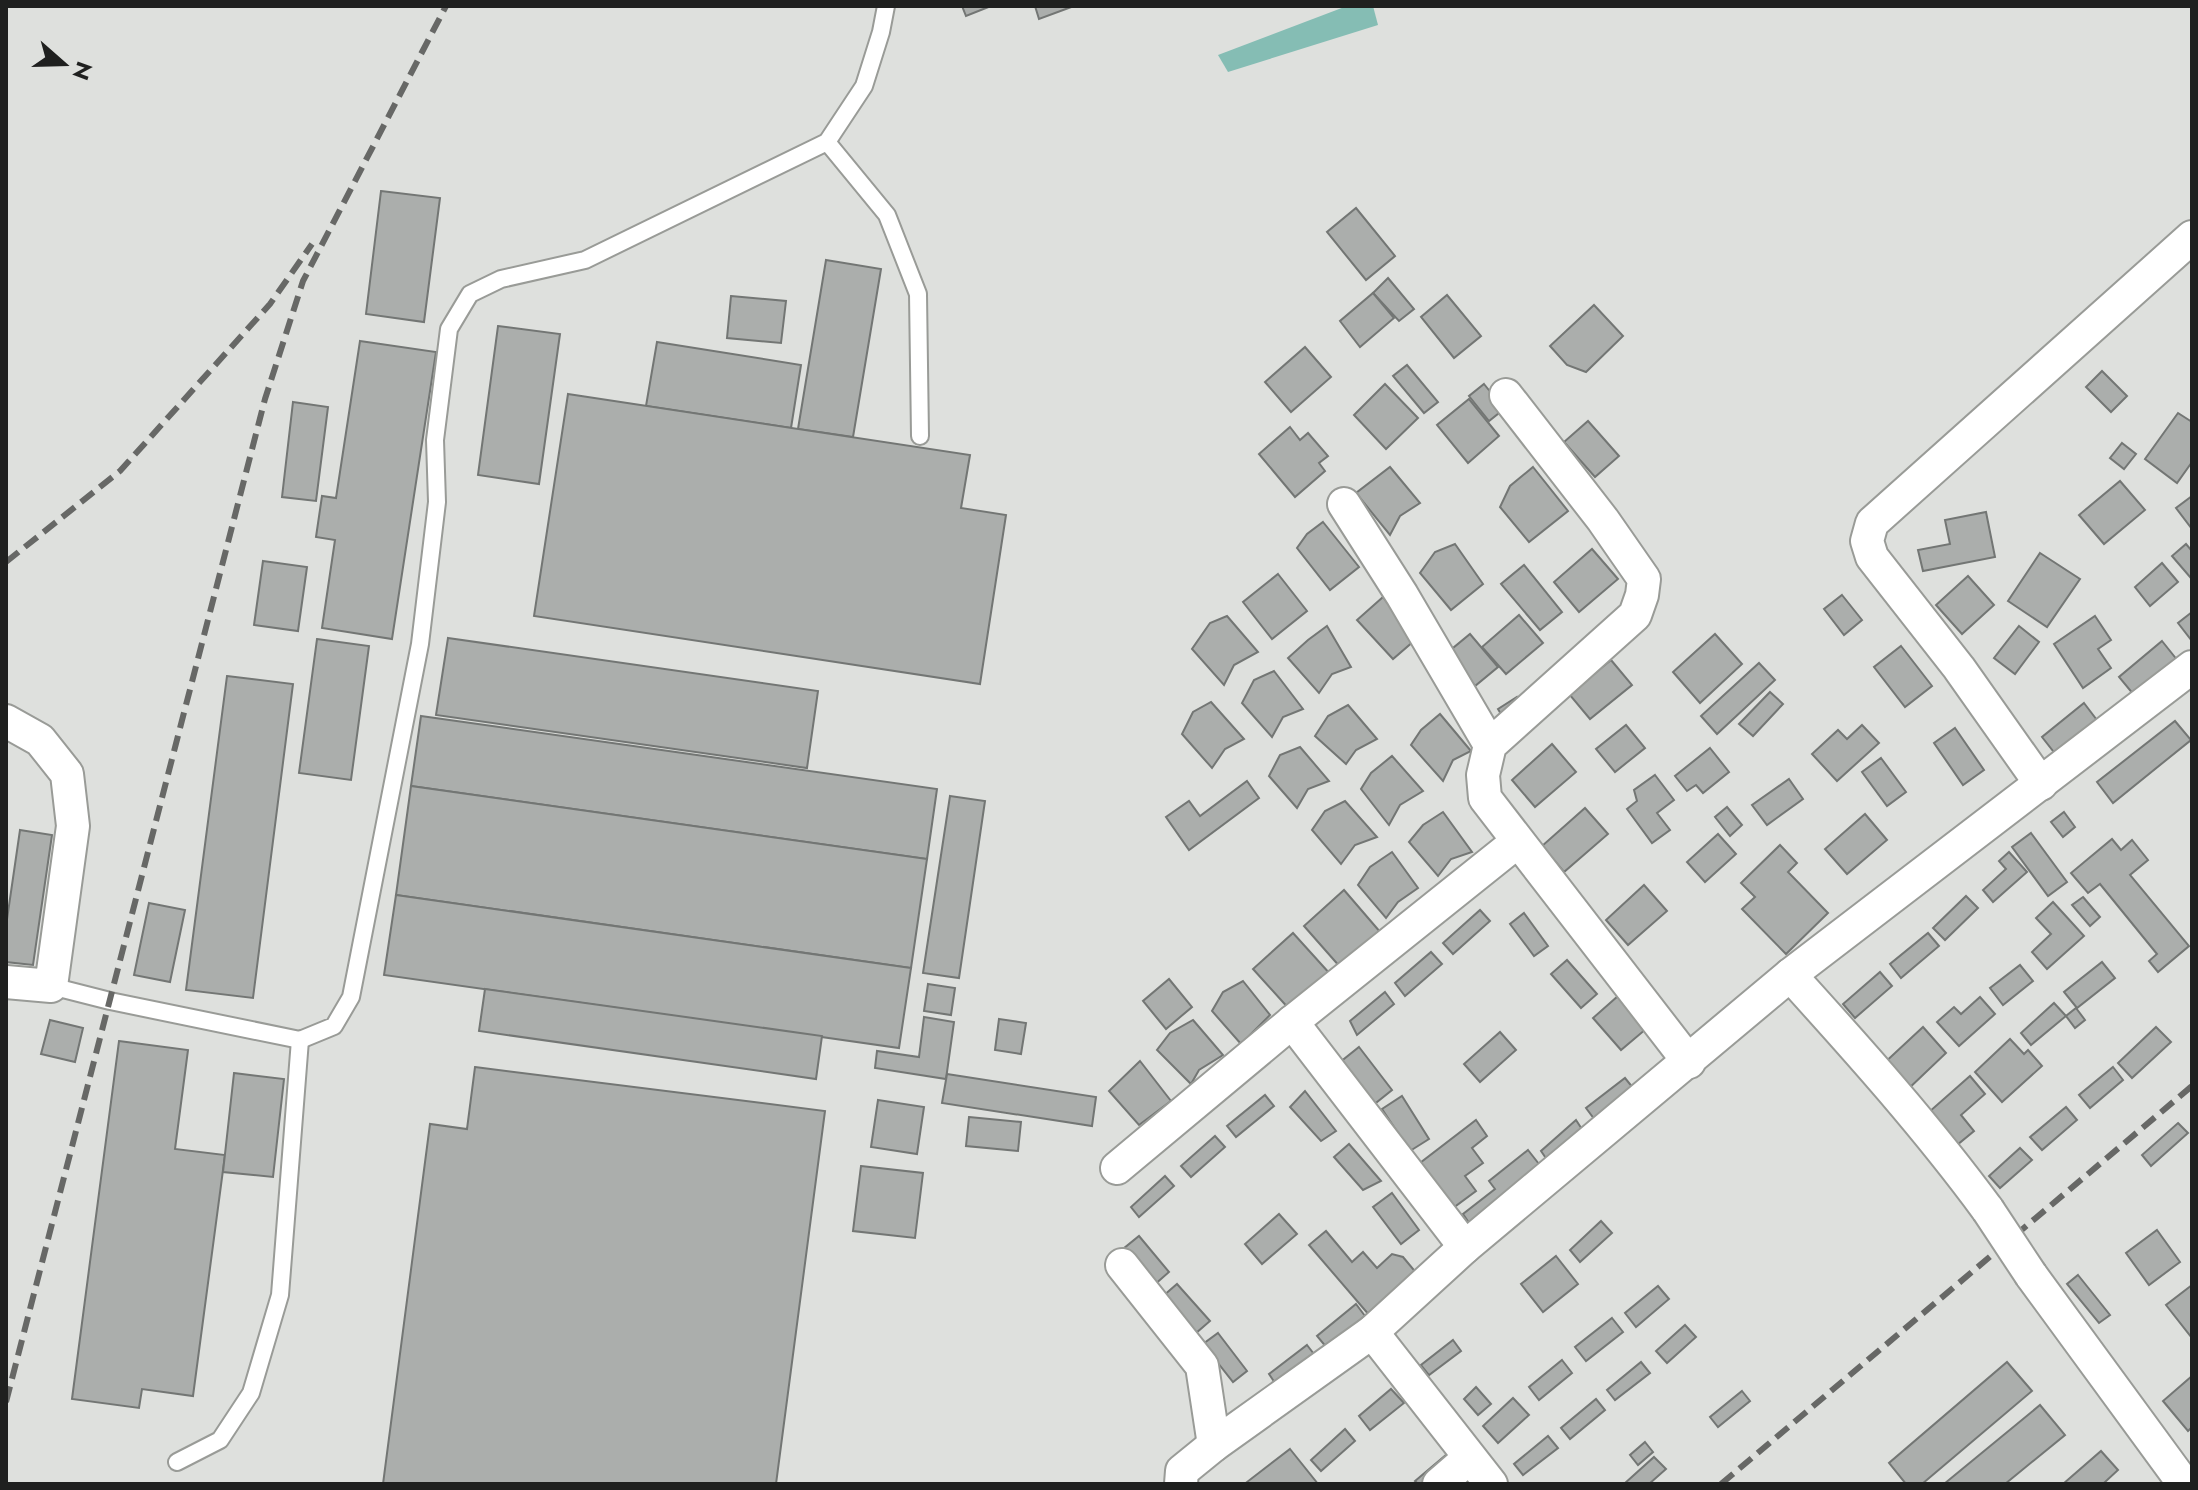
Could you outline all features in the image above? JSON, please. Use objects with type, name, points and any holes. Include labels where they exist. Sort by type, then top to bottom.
[{"type":"street","points":[[2041,784],[1959,668],[1872,557],[1867,541],[1872,523],[2192,237]]},
{"type":"street","points":[[1506,395],[1603,520],[1644,579],[1635,615],[1490,745],[1483,775],[1485,798],[1689,1062]]},
{"type":"street","points":[[1344,504],[1402,595],[1490,745]]},
{"type":"street","points":[[1181,1484],[1182,1471],[1372,1332],[1465,1247],[1790,975],[2192,667]]},
{"type":"street","points":[[6,721],[40,740],[67,774],[73,826],[51,986],[6,982]]},
{"type":"street","points":[[1117,1168],[1292,1022],[1517,842]]},
{"type":"street","points":[[1790,975],[1948,1156],[2184,1484]]},
{"type":"street","points":[[1292,1022],[1465,1247]]},
{"type":"street","points":[[1122,1265],[1202,1366],[1214,1445]]},
{"type":"street","points":[[1372,1332],[1491,1484]]},
{"type":"street","points":[[1439,1484],[1469,1458]]},
{"type":"lane","points":[[51,986],[300,1040],[334,1026],[351,997],[420,644],[437,502],[435,440],[449,329],[470,294],[490,284],[585,260],[827,142],[864,86],[886,6]]},
{"type":"lane","points":[[827,142],[887,215],[918,294],[920,436]]},
{"type":"lane","points":[[177,1462],[220,1440],[251,1393],[280,1295],[300,1040]]},
{"type":"water","points":[[1347,6],[1373,6],[1378,25],[1228,72],[1218,55]]},
{"type":"building","points":[[962,6],[991,6],[966,16]]},
{"type":"building","points":[[1035,6],[1074,6],[1039,19]]},
{"type":"building","points":[[381,191],[440,198],[424,322],[366,314]]},
{"type":"building","points":[[1356,208],[1395,256],[1366,280],[1327,232]]},
{"type":"building","points":[[826,260],[881,269],[853,437],[798,429]]},
{"type":"building","points":[[1388,278],[1414,309],[1399,321],[1373,293]]},
{"type":"building","points":[[1373,293],[1394,318],[1360,347],[1340,321]]},
{"type":"building","points":[[1447,295],[1481,336],[1454,358],[1421,317]]},
{"type":"building","points":[[731,296],[786,301],[781,343],[727,338]]},
{"type":"building","points":[[1594,305],[1623,336],[1586,372],[1567,365],[1550,346]]},
{"type":"building","points":[[498,326],[560,334],[539,484],[478,475]]},
{"type":"building","points":[[360,341],[436,352],[392,639],[322,628],[335,540],[316,537],[322,496],[336,498]]},
{"type":"building","points":[[657,342],[801,365],[791,428],[646,406]]},
{"type":"building","points":[[1305,347],[1331,377],[1291,412],[1265,382]]},
{"type":"building","points":[[1407,365],[1438,402],[1424,413],[1393,376]]},
{"type":"building","points":[[2102,371],[2127,396],[2111,412],[2086,387]]},
{"type":"building","points":[[1385,384],[1418,418],[1386,449],[1354,415]]},
{"type":"building","points":[[1484,384],[1504,409],[1489,421],[1469,396]]},
{"type":"building","points":[[568,394],[970,455],[961,508],[1006,515],[980,684],[534,616]]},
{"type":"building","points":[[1469,399],[1499,436],[1468,463],[1437,425]]},
{"type":"building","points":[[293,402],[328,407],[316,501],[282,497]]},
{"type":"building","points":[[2178,413],[2192,422],[2192,462],[2177,483],[2145,459]]},
{"type":"building","points":[[1588,421],[1619,456],[1595,477],[1564,442]]},
{"type":"building","points":[[1290,427],[1300,440],[1308,433],[1328,456],[1319,463],[1325,471],[1295,497],[1259,454]]},
{"type":"building","points":[[2122,443],[2136,454],[2124,469],[2110,458]]},
{"type":"building","points":[[1390,467],[1420,503],[1400,516],[1390,535],[1356,493]]},
{"type":"building","points":[[1533,467],[1568,511],[1529,542],[1500,507],[1510,486]]},
{"type":"building","points":[[2120,481],[2145,510],[2104,544],[2079,515]]},
{"type":"building","points":[[2192,496],[2192,529],[2176,508]]},
{"type":"building","points":[[1986,512],[1995,557],[1923,571],[1918,550],[1950,544],[1945,520]]},
{"type":"building","points":[[1323,522],[1359,567],[1330,590],[1297,548],[1307,534]]},
{"type":"building","points":[[1455,544],[1483,584],[1451,610],[1420,573],[1435,552]]},
{"type":"building","points":[[2186,544],[2192,551],[2190,577],[2172,556]]},
{"type":"building","points":[[1592,549],[1618,579],[1579,612],[1554,582]]},
{"type":"building","points":[[2040,553],[2080,579],[2047,627],[2008,601]]},
{"type":"building","points":[[263,561],[307,567],[298,631],[254,625]]},
{"type":"building","points":[[2162,563],[2178,582],[2150,606],[2135,587]]},
{"type":"building","points":[[1524,565],[1562,612],[1540,630],[1501,584]]},
{"type":"building","points":[[1278,574],[1307,611],[1272,639],[1243,602]]},
{"type":"building","points":[[1968,576],[1994,605],[1962,634],[1936,605]]},
{"type":"building","points":[[1842,595],[1862,620],[1844,635],[1824,609]]},
{"type":"building","points":[[1383,597],[1415,640],[1393,659],[1357,620]]},
{"type":"building","points":[[2192,612],[2192,641],[2178,623]]},
{"type":"building","points":[[1519,615],[1543,643],[1506,674],[1482,647]]},
{"type":"building","points":[[1227,616],[1258,652],[1234,665],[1224,685],[1192,649],[1210,623]]},
{"type":"building","points":[[2095,616],[2111,640],[2098,649],[2111,668],[2083,688],[2054,644]]},
{"type":"building","points":[[1327,626],[1351,667],[1332,674],[1319,693],[1288,658]]},
{"type":"building","points":[[2019,626],[2039,642],[2015,674],[1994,658]]},
{"type":"building","points":[[1470,634],[1498,667],[1475,686],[1447,653]]},
{"type":"building","points":[[1715,634],[1742,664],[1700,703],[1673,672]]},
{"type":"building","points":[[448,638],[818,691],[807,768],[436,715]]},
{"type":"building","points":[[317,639],[369,646],[351,780],[299,773]]},
{"type":"building","points":[[2162,641],[2182,666],[2139,701],[2119,677]]},
{"type":"building","points":[[1901,646],[1932,686],[1905,707],[1874,667]]},
{"type":"building","points":[[1611,660],[1632,685],[1590,719],[1569,694]]},
{"type":"building","points":[[1759,663],[1775,680],[1717,734],[1701,716]]},
{"type":"building","points":[[1274,671],[1303,709],[1283,717],[1272,737],[1242,703],[1254,680]]},
{"type":"building","points":[[227,676],[293,684],[253,998],[186,990]]},
{"type":"building","points":[[1770,692],[1783,704],[1753,736],[1739,724]]},
{"type":"building","points":[[1517,697],[1526,713],[1507,724],[1498,709]]},
{"type":"building","points":[[1211,702],[1244,739],[1225,749],[1212,768],[1182,734],[1193,712]]},
{"type":"building","points":[[2084,703],[2106,732],[2064,765],[2042,737]]},
{"type":"building","points":[[1348,705],[1377,739],[1356,750],[1346,764],[1315,736],[1328,716]]},
{"type":"building","points":[[1440,714],[1471,751],[1453,760],[1443,781],[1411,745],[1421,730]]},
{"type":"building","points":[[421,716],[937,789],[927,859],[411,786]]},
{"type":"building","points":[[2175,721],[2191,740],[2113,803],[2097,782]]},
{"type":"building","points":[[1626,725],[1645,748],[1615,772],[1596,749]]},
{"type":"building","points":[[1862,725],[1879,743],[1837,781],[1812,754],[1838,730],[1847,739]]},
{"type":"building","points":[[1955,728],[1984,770],[1963,785],[1934,743]]},
{"type":"building","points":[[1552,744],[1576,772],[1535,807],[1512,780]]},
{"type":"building","points":[[1300,747],[1329,781],[1308,789],[1297,808],[1269,776],[1280,755]]},
{"type":"building","points":[[1710,748],[1729,772],[1703,793],[1696,785],[1687,791],[1675,776]]},
{"type":"building","points":[[1392,756],[1423,791],[1400,805],[1389,825],[1361,789],[1371,773]]},
{"type":"building","points":[[1881,758],[1906,792],[1887,806],[1862,772]]},
{"type":"building","points":[[1655,775],[1674,800],[1657,813],[1670,830],[1652,843],[1627,809],[1637,801],[1634,790]]},
{"type":"building","points":[[1789,779],[1803,799],[1767,825],[1752,805]]},
{"type":"building","points":[[1247,781],[1259,798],[1189,850],[1166,817],[1189,801],[1200,816]]},
{"type":"building","points":[[411,786],[927,859],[911,968],[396,895]]},
{"type":"building","points":[[950,796],[985,801],[959,978],[923,973]]},
{"type":"building","points":[[1345,801],[1377,837],[1355,845],[1341,864],[1312,830],[1325,811]]},
{"type":"building","points":[[1727,807],[1742,825],[1730,836],[1715,817]]},
{"type":"building","points":[[1585,808],[1608,834],[1564,872],[1542,846]]},
{"type":"building","points":[[1443,812],[1472,852],[1451,859],[1438,876],[1409,842],[1423,825]]},
{"type":"building","points":[[2064,812],[2075,827],[2063,837],[2051,822]]},
{"type":"building","points":[[1865,814],[1887,840],[1847,874],[1825,849]]},
{"type":"building","points":[[20,830],[52,835],[33,965],[6,962],[6,926]]},
{"type":"building","points":[[2031,833],[2067,882],[2048,896],[2012,847]]},
{"type":"building","points":[[1718,834],[1736,854],[1705,882],[1687,862]]},
{"type":"building","points":[[2112,839],[2121,850],[2132,840],[2148,860],[2130,875],[2189,946],[2158,972],[2149,961],[2157,954],[2100,884],[2088,893],[2071,873]]},
{"type":"building","points":[[1780,845],[1797,863],[1788,872],[1828,913],[1786,954],[1742,909],[1755,897],[1741,883]]},
{"type":"building","points":[[1392,852],[1418,888],[1398,902],[1386,918],[1358,885],[1370,867]]},
{"type":"building","points":[[2009,852],[2027,872],[1993,902],[1983,890],[2006,869],[1999,861]]},
{"type":"building","points":[[1644,885],[1667,911],[1628,945],[1606,920]]},
{"type":"building","points":[[1344,890],[1381,933],[1341,968],[1304,926]]},
{"type":"building","points":[[396,895],[911,968],[899,1048],[384,975]]},
{"type":"building","points":[[1966,896],[1978,908],[1945,940],[1933,928]]},
{"type":"building","points":[[2083,897],[2100,917],[2090,926],[2072,905]]},
{"type":"building","points":[[2053,902],[2084,936],[2047,969],[2032,952],[2051,934],[2036,918]]},
{"type":"building","points":[[149,903],[185,910],[170,982],[134,975]]},
{"type":"building","points":[[1480,910],[1490,921],[1453,954],[1443,943]]},
{"type":"building","points":[[1524,913],[1548,946],[1534,956],[1510,924]]},
{"type":"building","points":[[1293,933],[1331,975],[1291,1011],[1253,969]]},
{"type":"building","points":[[1928,933],[1939,946],[1901,978],[1890,964]]},
{"type":"building","points":[[1431,952],[1442,964],[1405,996],[1395,983]]},
{"type":"building","points":[[1567,960],[1597,994],[1581,1008],[1551,974]]},
{"type":"building","points":[[2102,962],[2115,978],[2077,1008],[2064,992]]},
{"type":"building","points":[[2020,965],[2033,981],[2003,1005],[1990,988]]},
{"type":"building","points":[[1880,972],[1892,986],[1855,1018],[1843,1004]]},
{"type":"building","points":[[1169,979],[1192,1007],[1166,1029],[1143,1001]]},
{"type":"building","points":[[1243,981],[1270,1015],[1241,1044],[1212,1011],[1223,992]]},
{"type":"building","points":[[928,984],[955,988],[951,1015],[924,1011]]},
{"type":"building","points":[[485,989],[822,1036],[816,1079],[479,1031]]},
{"type":"building","points":[[1385,992],[1394,1004],[1357,1035],[1350,1021]]},
{"type":"building","points":[[1618,996],[1646,1029],[1621,1050],[1593,1018]]},
{"type":"building","points":[[1980,997],[1995,1014],[1959,1046],[1937,1022],[1954,1007],[1961,1014]]},
{"type":"building","points":[[2054,1003],[2066,1016],[2031,1045],[2021,1033]]},
{"type":"building","points":[[2076,1008],[2085,1020],[2075,1028],[2066,1016]]},
{"type":"building","points":[[924,1017],[954,1022],[946,1079],[875,1068],[877,1051],[919,1057]]},
{"type":"building","points":[[999,1019],[1026,1023],[1021,1054],[995,1050]]},
{"type":"building","points":[[50,1020],[83,1028],[75,1062],[41,1054]]},
{"type":"building","points":[[1193,1020],[1223,1055],[1199,1070],[1191,1084],[1157,1050],[1170,1033]]},
{"type":"building","points":[[1923,1027],[1946,1053],[1905,1092],[1881,1066]]},
{"type":"building","points":[[2156,1027],[2171,1042],[2132,1078],[2118,1063]]},
{"type":"building","points":[[1500,1032],[1516,1050],[1480,1082],[1464,1064]]},
{"type":"building","points":[[2010,1039],[2024,1054],[2028,1050],[2042,1066],[2002,1102],[1975,1072]]},
{"type":"building","points":[[119,1041],[188,1050],[175,1149],[225,1155],[193,1396],[142,1389],[139,1408],[72,1399]]},
{"type":"building","points":[[1359,1047],[1392,1090],[1372,1106],[1339,1063]]},
{"type":"building","points":[[1140,1061],[1171,1101],[1139,1125],[1109,1091]]},
{"type":"building","points":[[475,1067],[825,1111],[776,1484],[383,1484],[430,1124],[467,1129]]},
{"type":"building","points":[[2113,1067],[2123,1080],[2090,1108],[2079,1095]]},
{"type":"building","points":[[234,1073],[284,1079],[273,1177],[223,1172]]},
{"type":"building","points":[[947,1074],[1096,1097],[1092,1126],[942,1103]]},
{"type":"building","points":[[1970,1076],[1985,1094],[1961,1115],[1974,1131],[1957,1145],[1929,1112]]},
{"type":"building","points":[[1625,1078],[1638,1094],[1598,1124],[1586,1108]]},
{"type":"building","points":[[1305,1091],[1336,1131],[1321,1141],[1290,1107]]},
{"type":"building","points":[[1265,1095],[1274,1106],[1236,1137],[1227,1126]]},
{"type":"building","points":[[1402,1096],[1429,1139],[1410,1151],[1382,1109]]},
{"type":"building","points":[[878,1100],[924,1107],[917,1154],[871,1147]]},
{"type":"building","points":[[2066,1107],[2077,1120],[2042,1150],[2030,1137]]},
{"type":"building","points":[[969,1117],[1021,1122],[1018,1151],[966,1146]]},
{"type":"building","points":[[1476,1120],[1487,1136],[1472,1148],[1483,1163],[1465,1176],[1476,1191],[1453,1208],[1420,1163]]},
{"type":"building","points":[[1576,1120],[1587,1137],[1552,1167],[1541,1151]]},
{"type":"building","points":[[2178,1123],[2188,1133],[2151,1166],[2142,1155]]},
{"type":"building","points":[[1215,1136],[1225,1147],[1191,1177],[1181,1166]]},
{"type":"building","points":[[1349,1144],[1381,1181],[1363,1190],[1334,1157]]},
{"type":"building","points":[[2020,1148],[2032,1160],[2000,1188],[1989,1176]]},
{"type":"building","points":[[1528,1150],[1546,1173],[1474,1230],[1463,1214],[1495,1189],[1489,1181]]},
{"type":"building","points":[[861,1166],[923,1173],[915,1238],[853,1231]]},
{"type":"building","points":[[1165,1176],[1174,1186],[1139,1217],[1131,1207]]},
{"type":"building","points":[[1392,1193],[1419,1230],[1401,1244],[1373,1207]]},
{"type":"building","points":[[1279,1214],[1297,1234],[1262,1264],[1245,1244]]},
{"type":"building","points":[[1601,1221],[1612,1233],[1580,1262],[1570,1250]]},
{"type":"building","points":[[2157,1230],[2180,1262],[2149,1285],[2126,1253]]},
{"type":"building","points":[[1326,1231],[1352,1262],[1363,1252],[1377,1268],[1392,1254],[1403,1257],[1418,1275],[1370,1316],[1309,1245]]},
{"type":"building","points":[[1139,1236],[1169,1272],[1153,1286],[1123,1249]]},
{"type":"building","points":[[1556,1256],[1578,1284],[1543,1312],[1521,1284]]},
{"type":"building","points":[[2078,1275],[2110,1315],[2099,1323],[2067,1284]]},
{"type":"building","points":[[1177,1284],[1210,1321],[1196,1333],[1163,1296]]},
{"type":"building","points":[[2192,1285],[2192,1338],[2166,1305]]},
{"type":"building","points":[[1658,1286],[1669,1299],[1636,1327],[1625,1313]]},
{"type":"building","points":[[1356,1304],[1365,1316],[1327,1348],[1317,1336]]},
{"type":"building","points":[[1612,1318],[1623,1332],[1586,1361],[1575,1347]]},
{"type":"building","points":[[1685,1325],[1696,1337],[1667,1363],[1656,1351]]},
{"type":"building","points":[[1218,1333],[1247,1371],[1233,1382],[1203,1344]]},
{"type":"building","points":[[1453,1340],[1461,1351],[1429,1375],[1421,1365]]},
{"type":"building","points":[[1307,1345],[1317,1358],[1279,1389],[1269,1374]]},
{"type":"building","points":[[1562,1360],[1572,1373],[1539,1400],[1529,1387]]},
{"type":"building","points":[[1641,1362],[1650,1373],[1615,1400],[1607,1390]]},
{"type":"building","points":[[2007,1362],[2032,1391],[1922,1484],[1906,1484],[1889,1463]]},
{"type":"building","points":[[2192,1376],[2192,1427],[2188,1431],[2163,1401]]},
{"type":"building","points":[[1476,1387],[1491,1404],[1478,1415],[1464,1399]]},
{"type":"building","points":[[1391,1389],[1404,1403],[1370,1430],[1359,1416]]},
{"type":"building","points":[[1742,1391],[1750,1401],[1718,1427],[1710,1417]]},
{"type":"building","points":[[1513,1398],[1529,1415],[1498,1443],[1483,1426]]},
{"type":"building","points":[[1596,1399],[1605,1410],[1570,1439],[1561,1428]]},
{"type":"building","points":[[2040,1405],[2065,1435],[2005,1484],[1944,1484]]},
{"type":"building","points":[[1345,1429],[1355,1441],[1321,1471],[1311,1460]]},
{"type":"building","points":[[1548,1436],[1558,1448],[1523,1475],[1514,1464]]},
{"type":"building","points":[[1645,1442],[1653,1452],[1638,1465],[1630,1455]]},
{"type":"building","points":[[1290,1449],[1318,1484],[1247,1482]]},
{"type":"building","points":[[2101,1451],[2118,1470],[2105,1482],[2107,1484],[2063,1484]]},
{"type":"building","points":[[1446,1455],[1456,1466],[1435,1484],[1418,1484],[1415,1481]]},
{"type":"building","points":[[1654,1457],[1666,1469],[1649,1484],[1624,1484]]},
{"type":"railway","points":[[6,1402],[265,399],[303,281],[446,6]]},
{"type":"railway","points":[[6,562],[120,471],[270,304],[312,244]]},
{"type":"railway","points":[[1721,1484],[2192,1086]]}]
